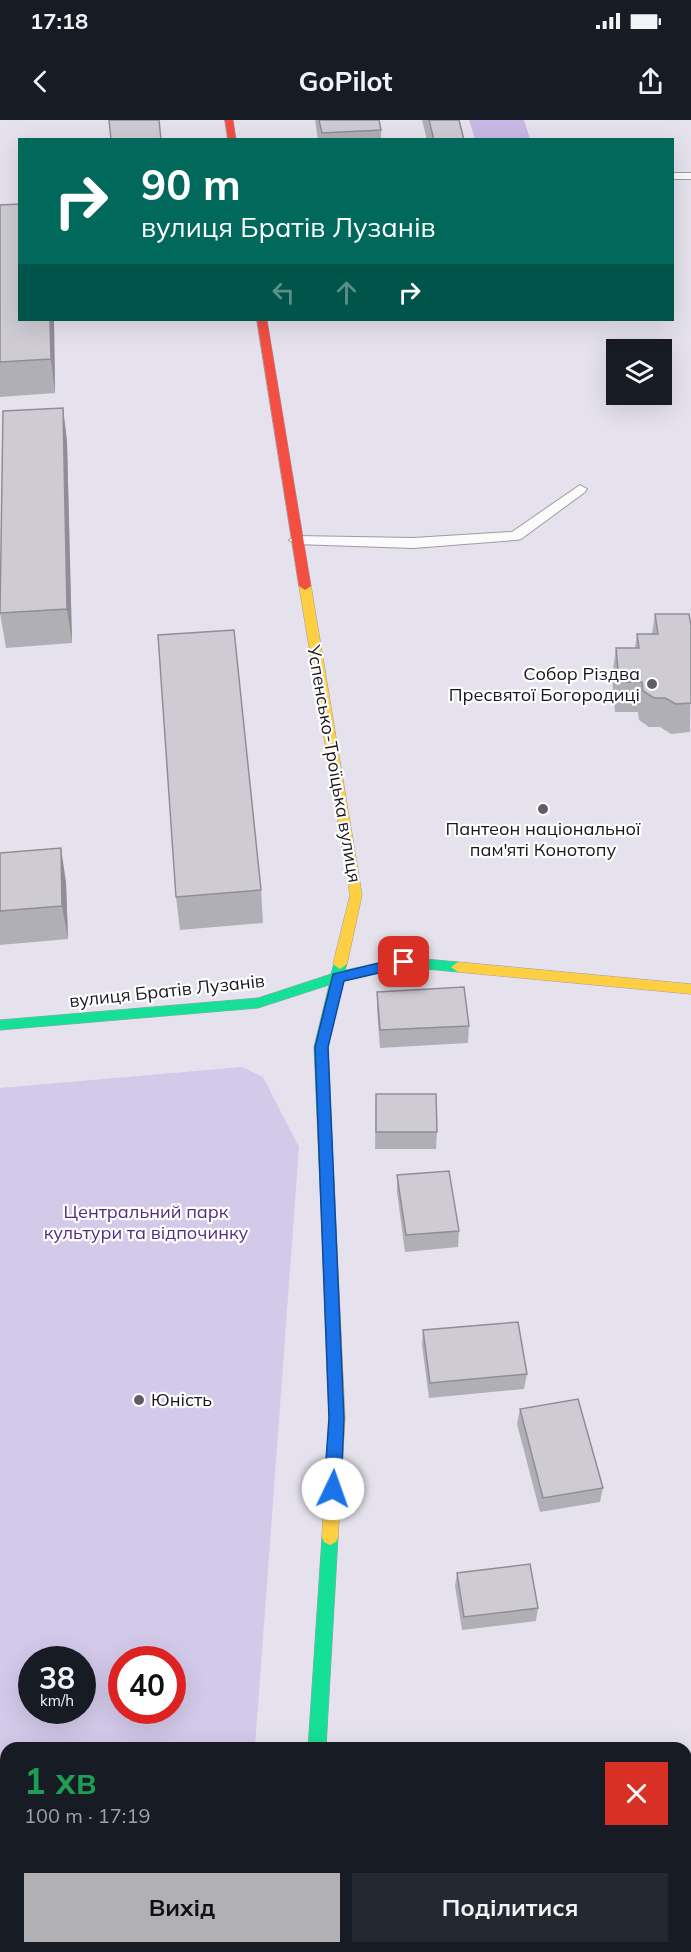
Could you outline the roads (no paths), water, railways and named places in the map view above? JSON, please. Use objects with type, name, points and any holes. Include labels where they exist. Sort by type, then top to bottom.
[{"type":"main road","points":[[229,120],[232,138]]},
{"type":"main road","name":"Успенсько-Троїцька вулиця","points":[[262,321],[356,896],[321,1047],[337,1418],[317,1742]]},
{"type":"main road","name":"вулиця Братів Лузанів","points":[[0,1025],[258,1003],[338,977],[404,962],[691,989]]},
{"type":"lane","points":[[674,176],[691,176]]},
{"type":"lane","points":[[297,540],[413,543],[516,536],[580,489]]},
{"type":"place","name":"Собор Різдва Пресвятої Богородиці","points":[[652,684]]},
{"type":"place","name":"Пантеон національної пам'яті Конотопу","points":[[543,809]]},
{"type":"place","name":"Юність","points":[[139,1400]]},
{"type":"park label","name":"Центральний парк культури та відпочинку","points":[[146,1222]]}]
